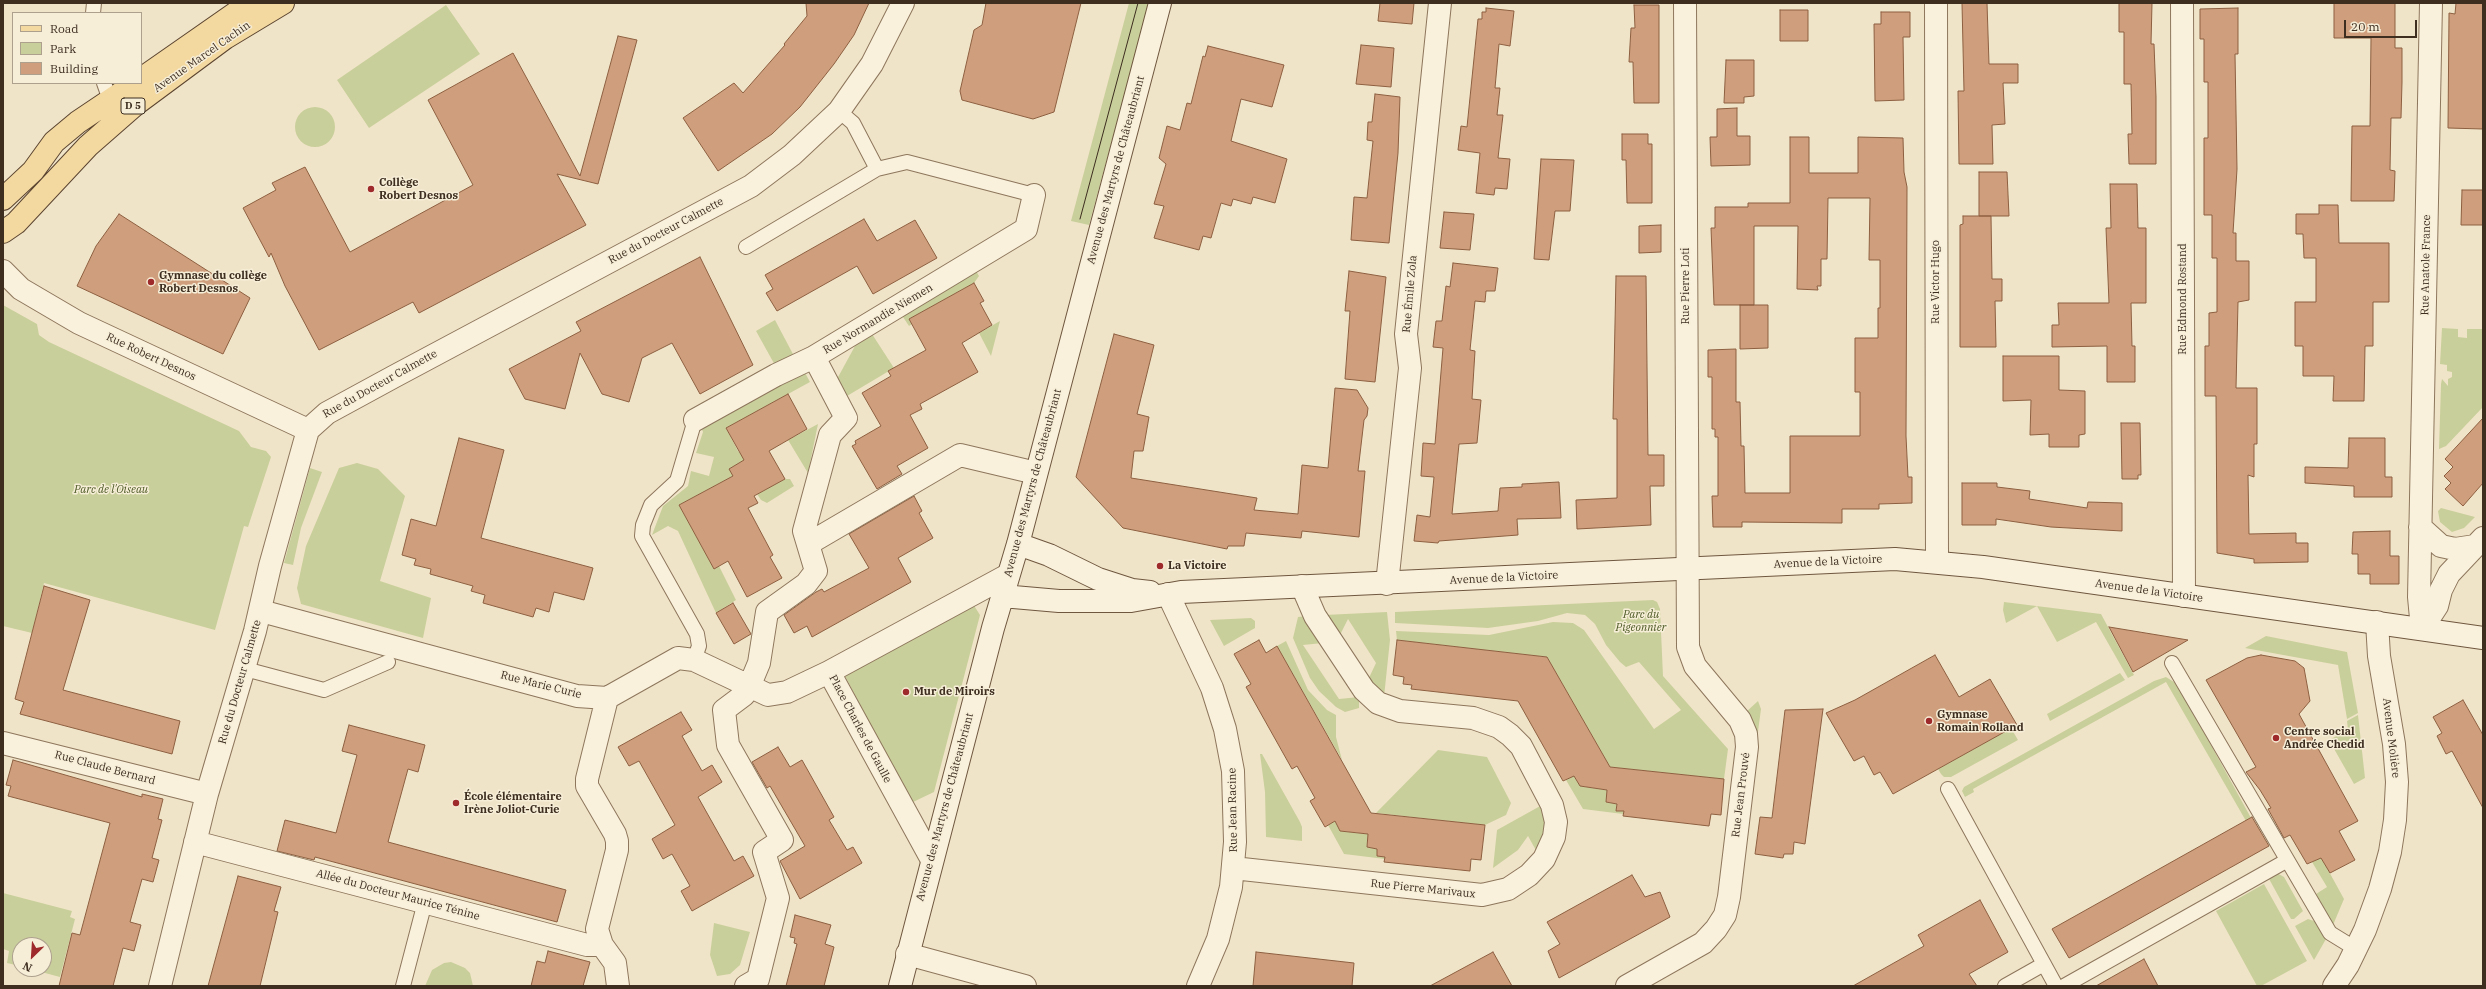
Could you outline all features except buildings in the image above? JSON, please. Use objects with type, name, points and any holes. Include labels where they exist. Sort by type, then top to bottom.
[{"type":"main road","name":"Avenue Marcel Cachin","points":[[142,78],[250,3]]},
{"type":"main road","name":"Avenue Marcel Cachin","points":[[3,232],[16,223],[88,146],[136,104],[225,38],[283,3]]},
{"type":"main road","name":"Avenue Marcel Cachin","points":[[3,199],[33,171],[54,142],[78,122],[107,92],[133,84]]},
{"type":"street","name":"Rue du Docteur Calmette","points":[[160,986],[207,794],[245,670],[261,611],[270,566],[308,430],[327,413],[751,186],[792,155],[839,111],[872,64],[903,3]]},
{"type":"street","name":"Avenue des Martyrs de Châteaubriant","points":[[900,986],[907,954],[1002,596],[1018,544],[1160,3]]},
{"type":"street","name":"Rue Émile Zola","points":[[1387,584],[1410,368],[1406,334],[1440,3]]},
{"type":"street","name":"Rue Pierre Loti","points":[[1685,3],[1687,570]]},
{"type":"street","name":"Rue Victor Hugo","points":[[1936,3],[1937,561]]},
{"type":"street","name":"Rue Edmond Rostand","points":[[2182,3],[2184,596]]},
{"type":"street","name":"Rue Anatole France","points":[[2422,629],[2419,603],[2420,527],[2431,3]]},
{"type":"street","name":"Rue Normandie Niemen","points":[[746,986],[758,979],[778,898],[764,852],[782,840],[728,745],[724,710],[744,695],[749,687],[759,663],[767,612],[806,584],[816,571],[804,531],[830,435],[846,418],[814,358],[1026,229],[1034,195]]},
{"type":"street","name":"Rue Robert Desnos","points":[[3,271],[21,289],[79,323],[308,430]]},
{"type":"street","points":[[695,420],[776,375],[814,358]]},
{"type":"street","points":[[808,544],[960,455],[1036,473]]},
{"type":"street","points":[[2420,527],[2440,546],[2455,549],[2479,542]]},
{"type":"street","points":[[2422,629],[2437,606],[2443,586],[2449,574],[2479,542]]},
{"type":"street","name":"Avenue de la Victoire","points":[[1018,544],[1049,555],[1098,579],[1132,590],[1168,594]]},
{"type":"street","name":"Avenue de la Victoire","points":[[1002,596],[1059,601],[1131,601],[1168,594],[1302,586],[1387,584],[1896,559],[1937,561],[2483,638]]},
{"type":"street","name":"Rue Jean Prouvé","points":[[1627,986],[1708,939],[1725,915],[1730,897],[1747,747],[1746,734],[1740,720],[1691,659],[1688,647],[1687,570]]},
{"type":"street","name":"Place Charles de Gaulle","points":[[932,860],[829,672],[1008,575]]},
{"type":"street","name":"Rue Pierre Marivaux","points":[[1233,868],[1482,896],[1508,890],[1529,875],[1544,859],[1554,838],[1556,822],[1552,805],[1521,746],[1499,727],[1473,718],[1400,711],[1378,703],[1364,690],[1315,616],[1302,586]]},
{"type":"street","name":"Rue Jean Racine","points":[[1168,594],[1212,688],[1225,729],[1235,789],[1233,868],[1223,923],[1198,986]]},
{"type":"street","name":"Rue Marie Curie","points":[[261,611],[577,696],[607,698]]},
{"type":"street","name":"Avenue Molière","points":[[2334,986],[2356,949],[2380,889],[2390,852],[2395,812],[2397,782],[2394,744],[2379,656],[2377,622]]},
{"type":"street","points":[[618,986],[615,963],[602,945],[598,935],[598,921],[617,850],[617,841],[615,834],[587,786],[587,779],[607,698],[673,660],[685,658],[694,660],[768,695],[780,694],[829,672]]},
{"type":"street","name":"Rue Claude Bernard","points":[[3,743],[207,794]]},
{"type":"street","name":"Allée du Docteur Maurice Ténine","points":[[195,842],[587,945],[602,945]]},
{"type":"street","points":[[907,954],[1025,986]]},
{"type":"lane","points":[[839,111],[853,123],[877,169]]},
{"type":"lane","points":[[746,247],[877,169],[907,162],[1034,195]]},
{"type":"lane","points":[[694,660],[699,646],[697,634],[642,536],[643,525],[651,505],[676,481],[695,420]]},
{"type":"lane","points":[[245,670],[324,690],[388,662]]},
{"type":"lane","points":[[2172,663],[2286,861],[2330,933],[2356,949]]},
{"type":"lane","points":[[1948,789],[2056,986]]},
{"type":"lane","points":[[2064,986],[2286,861]]},
{"type":"lane","points":[[403,986],[425,902]]},
{"type":"lane","points":[[2005,986],[2044,964]]},
{"type":"green space","points":[[1129,3],[1149,3],[1089,225],[1071,221]]},
{"type":"green space","points":[[446,5],[480,54],[369,128],[337,80]]},
{"type":"green space","points":[[311,107],[319,107],[326,110],[332,116],[335,127],[332,138],[326,144],[319,147],[311,147],[304,144],[298,138],[295,131],[295,123],[298,116],[304,110]]},
{"type":"green space","points":[[976,271],[979,276],[974,283],[909,319],[912,324],[909,326],[901,314]]},
{"type":"green space","name":"Parc de l'Oiseau","points":[[3,305],[37,324],[39,335],[49,342],[239,431],[251,447],[266,451],[271,457],[248,527],[244,526],[215,630],[44,583],[32,633],[3,626]]},
{"type":"green space","points":[[775,320],[794,356],[776,367],[756,331]]},
{"type":"green space","points":[[1000,321],[991,356],[979,333]]},
{"type":"green space","points":[[2442,328],[2458,329],[2458,337],[2467,338],[2467,329],[2483,329],[2483,407],[2446,446],[2439,449],[2441,384],[2442,379],[2448,386],[2448,379],[2452,377],[2452,372],[2447,371],[2447,365],[2440,364]]},
{"type":"green space","points":[[872,334],[894,368],[847,396],[837,379],[855,346]]},
{"type":"green space","points":[[803,369],[810,382],[726,428],[738,451],[747,458],[733,476],[679,505],[714,568],[719,566],[736,600],[716,613],[678,531],[668,526],[652,535],[663,506],[688,486],[691,471],[709,476],[714,457],[696,453],[703,432],[700,425]]},
{"type":"green space","points":[[818,424],[808,473],[788,440]]},
{"type":"green space","points":[[357,463],[378,469],[405,496],[380,581],[431,598],[423,638],[301,604],[297,588],[306,546],[339,468]]},
{"type":"green space","points":[[310,468],[322,472],[301,528],[293,565],[284,563]]},
{"type":"green space","points":[[785,479],[790,479],[794,486],[767,503],[761,500],[757,494]]},
{"type":"green space","points":[[2441,508],[2475,517],[2464,528],[2452,532],[2440,522],[2438,511]]},
{"type":"green space","name":"Parc du Pigeonnier","points":[[1653,600],[1657,602],[1660,609],[1663,676],[1728,749],[1724,779],[1610,767],[1547,657],[1397,640],[1396,631],[1489,635],[1553,622],[1573,623],[1584,630],[1654,729],[1681,710],[1639,662],[1626,667],[1620,662],[1606,645],[1595,624],[1585,615],[1567,613],[1538,621],[1488,628],[1395,623],[1395,612]]},
{"type":"green space","points":[[2004,602],[2037,606],[2006,623],[2003,610]]},
{"type":"green space","points":[[973,604],[980,615],[934,792],[911,803],[843,672]]},
{"type":"green space","points":[[2037,606],[2101,614],[2134,675],[2128,678],[2096,622],[2057,642]]},
{"type":"green space","points":[[1387,612],[1390,640],[1384,697],[1367,682],[1376,663],[1348,619],[1338,639],[1324,615]]},
{"type":"green space","points":[[1307,616],[1323,643],[1303,645],[1339,699],[1359,697],[1359,708],[1345,712],[1336,707],[1319,691],[1310,678],[1293,638],[1298,617]]},
{"type":"green space","points":[[1251,618],[1255,621],[1255,628],[1224,646],[1210,620]]},
{"type":"green space","points":[[2266,636],[2347,652],[2358,713],[2347,719],[2338,665],[2245,648]]},
{"type":"green space","points":[[1286,641],[1308,690],[1327,710],[1336,715],[1336,737],[1342,760],[1277,646]]},
{"type":"green space","points":[[2120,673],[2125,680],[2050,721],[2047,714]]},
{"type":"green space","points":[[2166,677],[2174,682],[2183,694],[2251,818],[2246,821],[2166,682],[1973,789],[1974,792],[1965,797],[1962,791],[1964,787],[2154,681]]},
{"type":"green space","points":[[1758,701],[1761,709],[1757,739],[1746,712]]},
{"type":"green space","points":[[2358,715],[2365,778],[2354,784],[2329,740],[2348,730],[2347,721]]},
{"type":"green space","points":[[2011,728],[2018,740],[1951,777],[1944,777],[1941,774],[1938,769]]},
{"type":"green space","points":[[1438,750],[1487,757],[1511,803],[1506,815],[1485,825],[1376,813]]},
{"type":"green space","points":[[1260,754],[1262,754],[1300,822],[1302,827],[1302,841],[1266,837],[1265,792]]},
{"type":"green space","points":[[1574,775],[1580,786],[1607,790],[1606,802],[1617,804],[1616,811],[1624,811],[1623,814],[1583,809],[1566,780]]},
{"type":"green space","points":[[1542,805],[1548,823],[1538,854],[1528,836],[1518,850],[1493,868],[1497,830]]},
{"type":"green space","points":[[1335,821],[1340,831],[1368,834],[1367,847],[1377,849],[1377,856],[1385,857],[1385,859],[1344,854],[1328,825]]},
{"type":"green space","points":[[2321,857],[2344,899],[2333,925],[2316,894],[2327,887],[2312,862]]},
{"type":"green space","points":[[2277,873],[2284,877],[2303,911],[2294,919],[2291,919],[2268,877]]},
{"type":"green space","points":[[2264,884],[2307,961],[2261,986],[2257,986],[2216,911]]},
{"type":"green space","points":[[3,893],[72,911],[70,917],[75,919],[60,977],[52,975],[52,937],[12,937],[12,964],[7,963],[9,951],[3,949]]},
{"type":"green space","points":[[2308,919],[2314,921],[2326,939],[2314,960],[2295,926]]},
{"type":"green space","points":[[714,923],[750,932],[740,965],[730,974],[717,976],[710,955]]},
{"type":"green space","points":[[451,962],[465,968],[470,973],[473,986],[425,986],[432,970],[444,963]]},
{"type":"tram line","points":[[1080,219],[1138,3]]},
{"type":"place","name":"Collège Robert Desnos","points":[[371,189]]},
{"type":"place","name":"Gymnase du collège Robert Desnos","points":[[151,282]]},
{"type":"place","name":"La Victoire","points":[[1160,566]]},
{"type":"place","name":"Mur de Miroirs","points":[[906,692]]},
{"type":"place","name":"Gymnase Romain Rolland","points":[[1929,721]]},
{"type":"place","name":"Centre social Andrée Chedid","points":[[2276,738]]},
{"type":"place","name":"École élémentaire Irène Joliot-Curie","points":[[456,803]]}]
